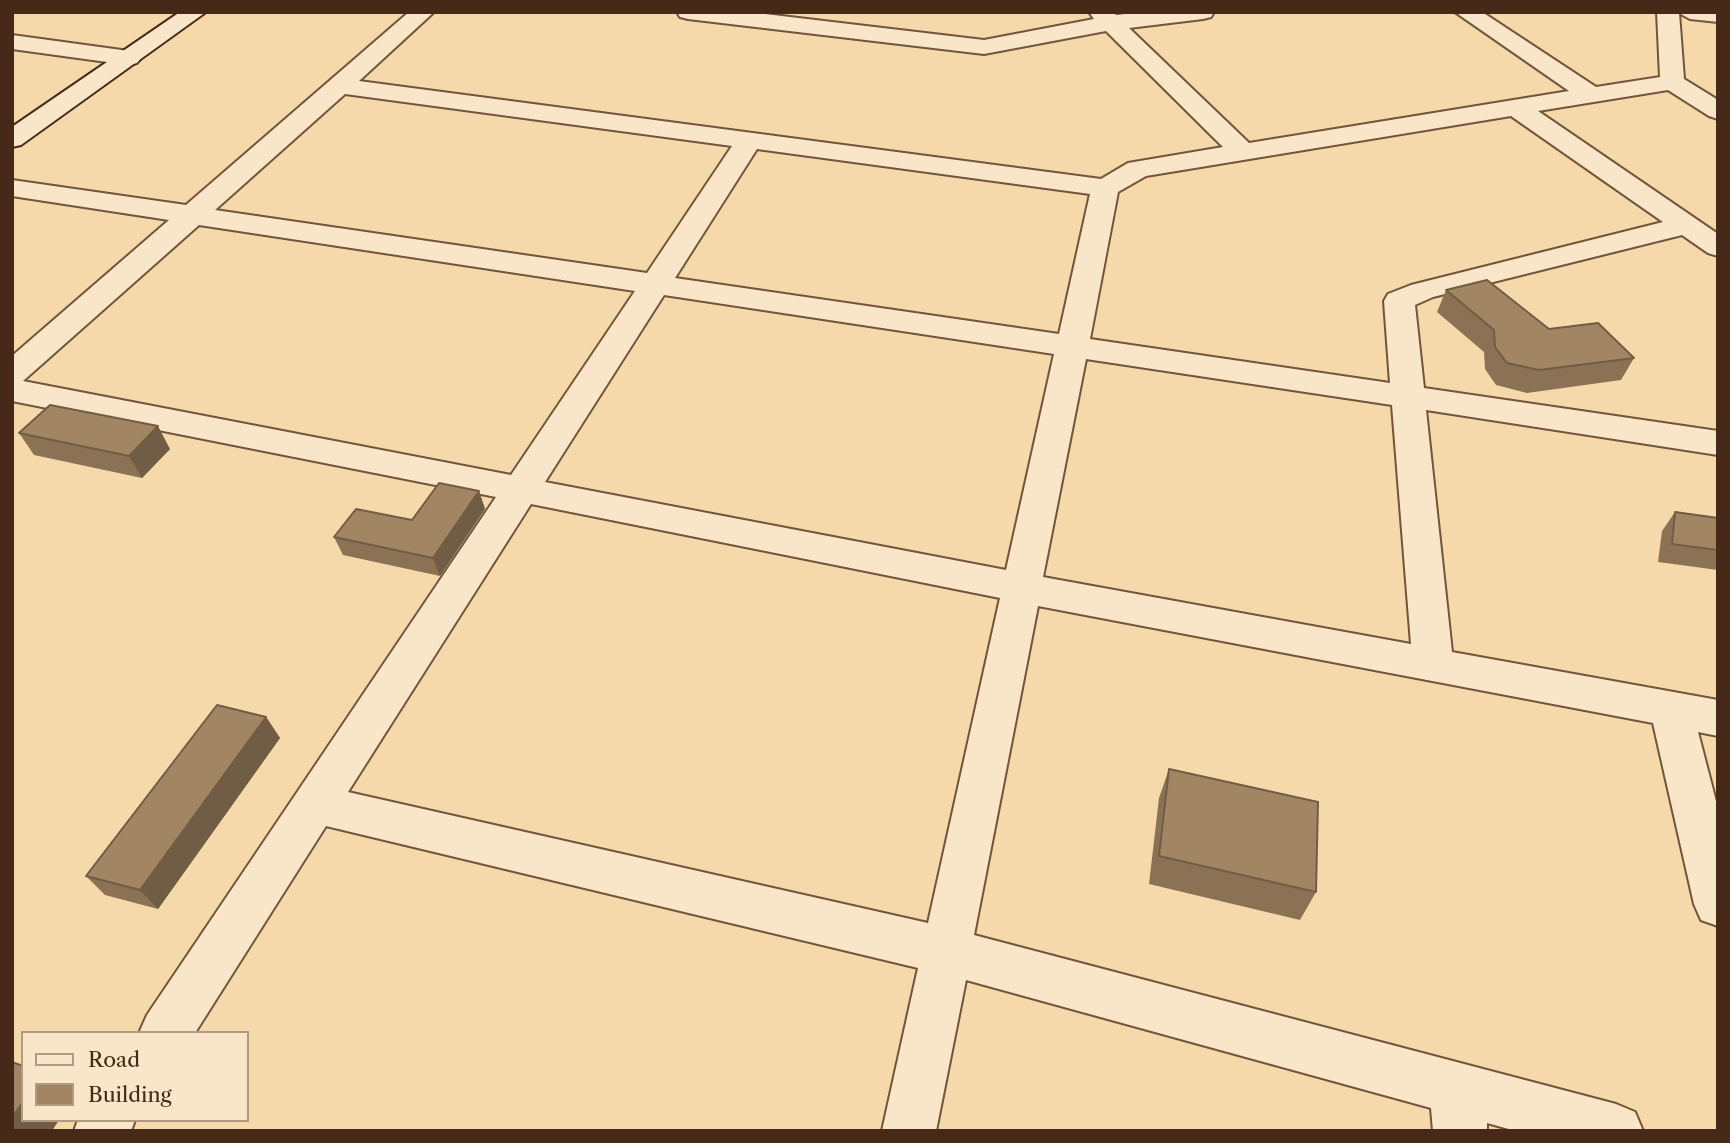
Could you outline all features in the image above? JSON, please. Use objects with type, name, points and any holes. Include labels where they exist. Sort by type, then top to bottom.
[{"type":"street","points":[[12,139],[195,12]]},
{"type":"street","points":[[12,374],[423,12]]},
{"type":"street","points":[[688,12],[984,47],[1105,18],[1203,12]]},
{"type":"street","points":[[865,33],[876,12]]},
{"type":"street","points":[[1466,12],[1591,95]]},
{"type":"street","points":[[1668,12],[1672,45],[1672,82]]},
{"type":"street","points":[[1690,12],[1718,15]]},
{"type":"street","points":[[1105,18],[1243,152]]},
{"type":"street","points":[[12,43],[129,58]]},
{"type":"street","points":[[340,86],[1105,188],[1138,169],[1672,82],[1718,111]]},
{"type":"street","points":[[1516,108],[1718,247]]},
{"type":"street","points":[[166,1031],[749,141]]},
{"type":"street","points":[[12,188],[1718,443]]},
{"type":"street","points":[[909,1131],[1105,188]]},
{"type":"street","points":[[1433,665],[1399,301],[1422,291],[1686,225]]},
{"type":"street","points":[[12,390],[1022,588],[1718,718]]},
{"type":"street","points":[[1671,709],[1718,904]]},
{"type":"street","points":[[315,804],[946,951],[1459,1109],[1616,1131]]},
{"type":"building","points":[[1487,280],[1549,329],[1598,323],[1634,358],[1539,370],[1507,363],[1495,347],[1494,330],[1446,290]]},
{"type":"building","points":[[50,405],[158,426],[129,456],[19,433]]},
{"type":"building","points":[[439,483],[479,491],[433,558],[334,537],[356,509],[412,520]]},
{"type":"building","points":[[1675,512],[1718,518],[1718,550],[1672,544]]},
{"type":"building","points":[[217,705],[266,717],[140,890],[86,876]]},
{"type":"building","points":[[1169,769],[1318,802],[1316,892],[1159,856]]},
{"type":"building","points":[[12,1062],[21,1065],[21,1105],[12,1117]]}]
